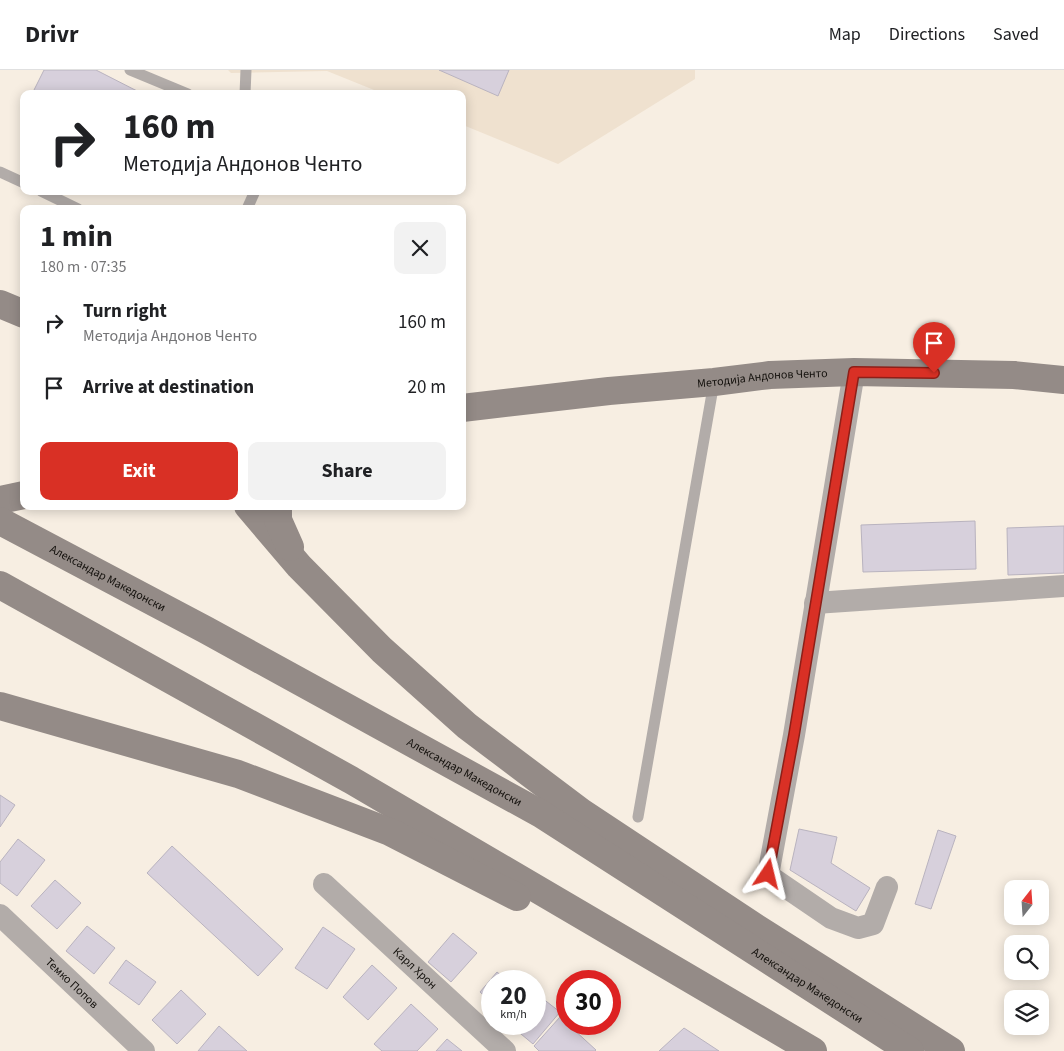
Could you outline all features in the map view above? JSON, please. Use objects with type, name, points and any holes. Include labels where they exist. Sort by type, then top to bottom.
[{"type":"street","points":[[0,304],[20,312]]},
{"type":"street","points":[[854,372],[794,735],[768,874],[831,918],[858,928],[873,924],[887,887]]},
{"type":"street","name":"Методија Андонов Ченто","points":[[466,408],[609,391],[770,376],[854,372],[1014,375],[1064,380]]},
{"type":"street","points":[[0,500],[20,496]]},
{"type":"street","points":[[251,510],[299,566],[382,650],[467,726],[581,812],[761,931],[951,1051]]},
{"type":"street","points":[[278,510],[278,520],[299,566]]},
{"type":"street","name":"Александар Македонски","points":[[0,521],[206,630],[541,814],[910,1051]]},
{"type":"street","points":[[0,585],[351,780],[813,1051]]},
{"type":"street","points":[[815,603],[1064,586]]},
{"type":"street","points":[[0,706],[238,774],[390,832],[469,871],[580,930],[776,1051]]},
{"type":"street","name":"Карл Хрон","points":[[324,884],[505,1051]]},
{"type":"street","name":"Темко Попов","points":[[0,915],[144,1051]]},
{"type":"lane","points":[[130,70],[178,90]]},
{"type":"lane","points":[[244,90],[246,70]]},
{"type":"lane","points":[[0,172],[20,181]]},
{"type":"lane","points":[[49,195],[70,205]]},
{"type":"lane","points":[[638,817],[714,382]]},
{"type":"shaded area","points":[[228,70],[695,70],[695,79],[558,164],[466,126],[466,90],[374,90],[327,71],[231,73]]},
{"type":"building","points":[[44,70],[96,70],[135,90],[34,90]]},
{"type":"building","points":[[439,70],[509,70],[498,96]]},
{"type":"building","points":[[975,521],[976,569],[863,572],[861,525]]},
{"type":"building","points":[[1064,526],[1064,573],[1008,575],[1007,528]]},
{"type":"building","points":[[0,795],[15,805],[0,827]]},
{"type":"building","points":[[799,829],[837,837],[831,863],[870,888],[856,911],[790,870]]},
{"type":"building","points":[[938,830],[956,836],[931,909],[915,904]]},
{"type":"building","points":[[18,839],[45,860],[17,896],[0,883],[0,862]]},
{"type":"building","points":[[172,846],[283,949],[258,976],[147,873]]},
{"type":"building","points":[[55,880],[81,903],[57,929],[31,906]]},
{"type":"building","points":[[87,926],[115,948],[94,974],[66,951]]},
{"type":"building","points":[[323,927],[355,949],[327,989],[295,968]]},
{"type":"building","points":[[453,933],[477,953],[451,982],[428,962]]},
{"type":"building","points":[[126,960],[156,982],[139,1005],[109,983]]},
{"type":"building","points":[[372,965],[397,988],[368,1020],[343,997]]},
{"type":"building","points":[[181,990],[206,1014],[177,1044],[152,1020]]},
{"type":"building","points":[[546,1001],[556,1009],[556,1017],[546,1029]]},
{"type":"building","points":[[411,1004],[438,1029],[417,1051],[382,1051],[374,1044]]},
{"type":"building","points":[[556,1021],[556,1035],[580,1035],[596,1050],[539,1051],[534,1046],[546,1035]]},
{"type":"building","points":[[219,1026],[247,1051],[198,1051]]},
{"type":"building","points":[[684,1028],[719,1051],[659,1051]]},
{"type":"building","points":[[522,1035],[541,1035],[533,1044]]},
{"type":"building","points":[[447,1039],[462,1051],[436,1051]]},
{"type":"route","points":[[768,874],[794,735],[854,372],[934,373]]}]
